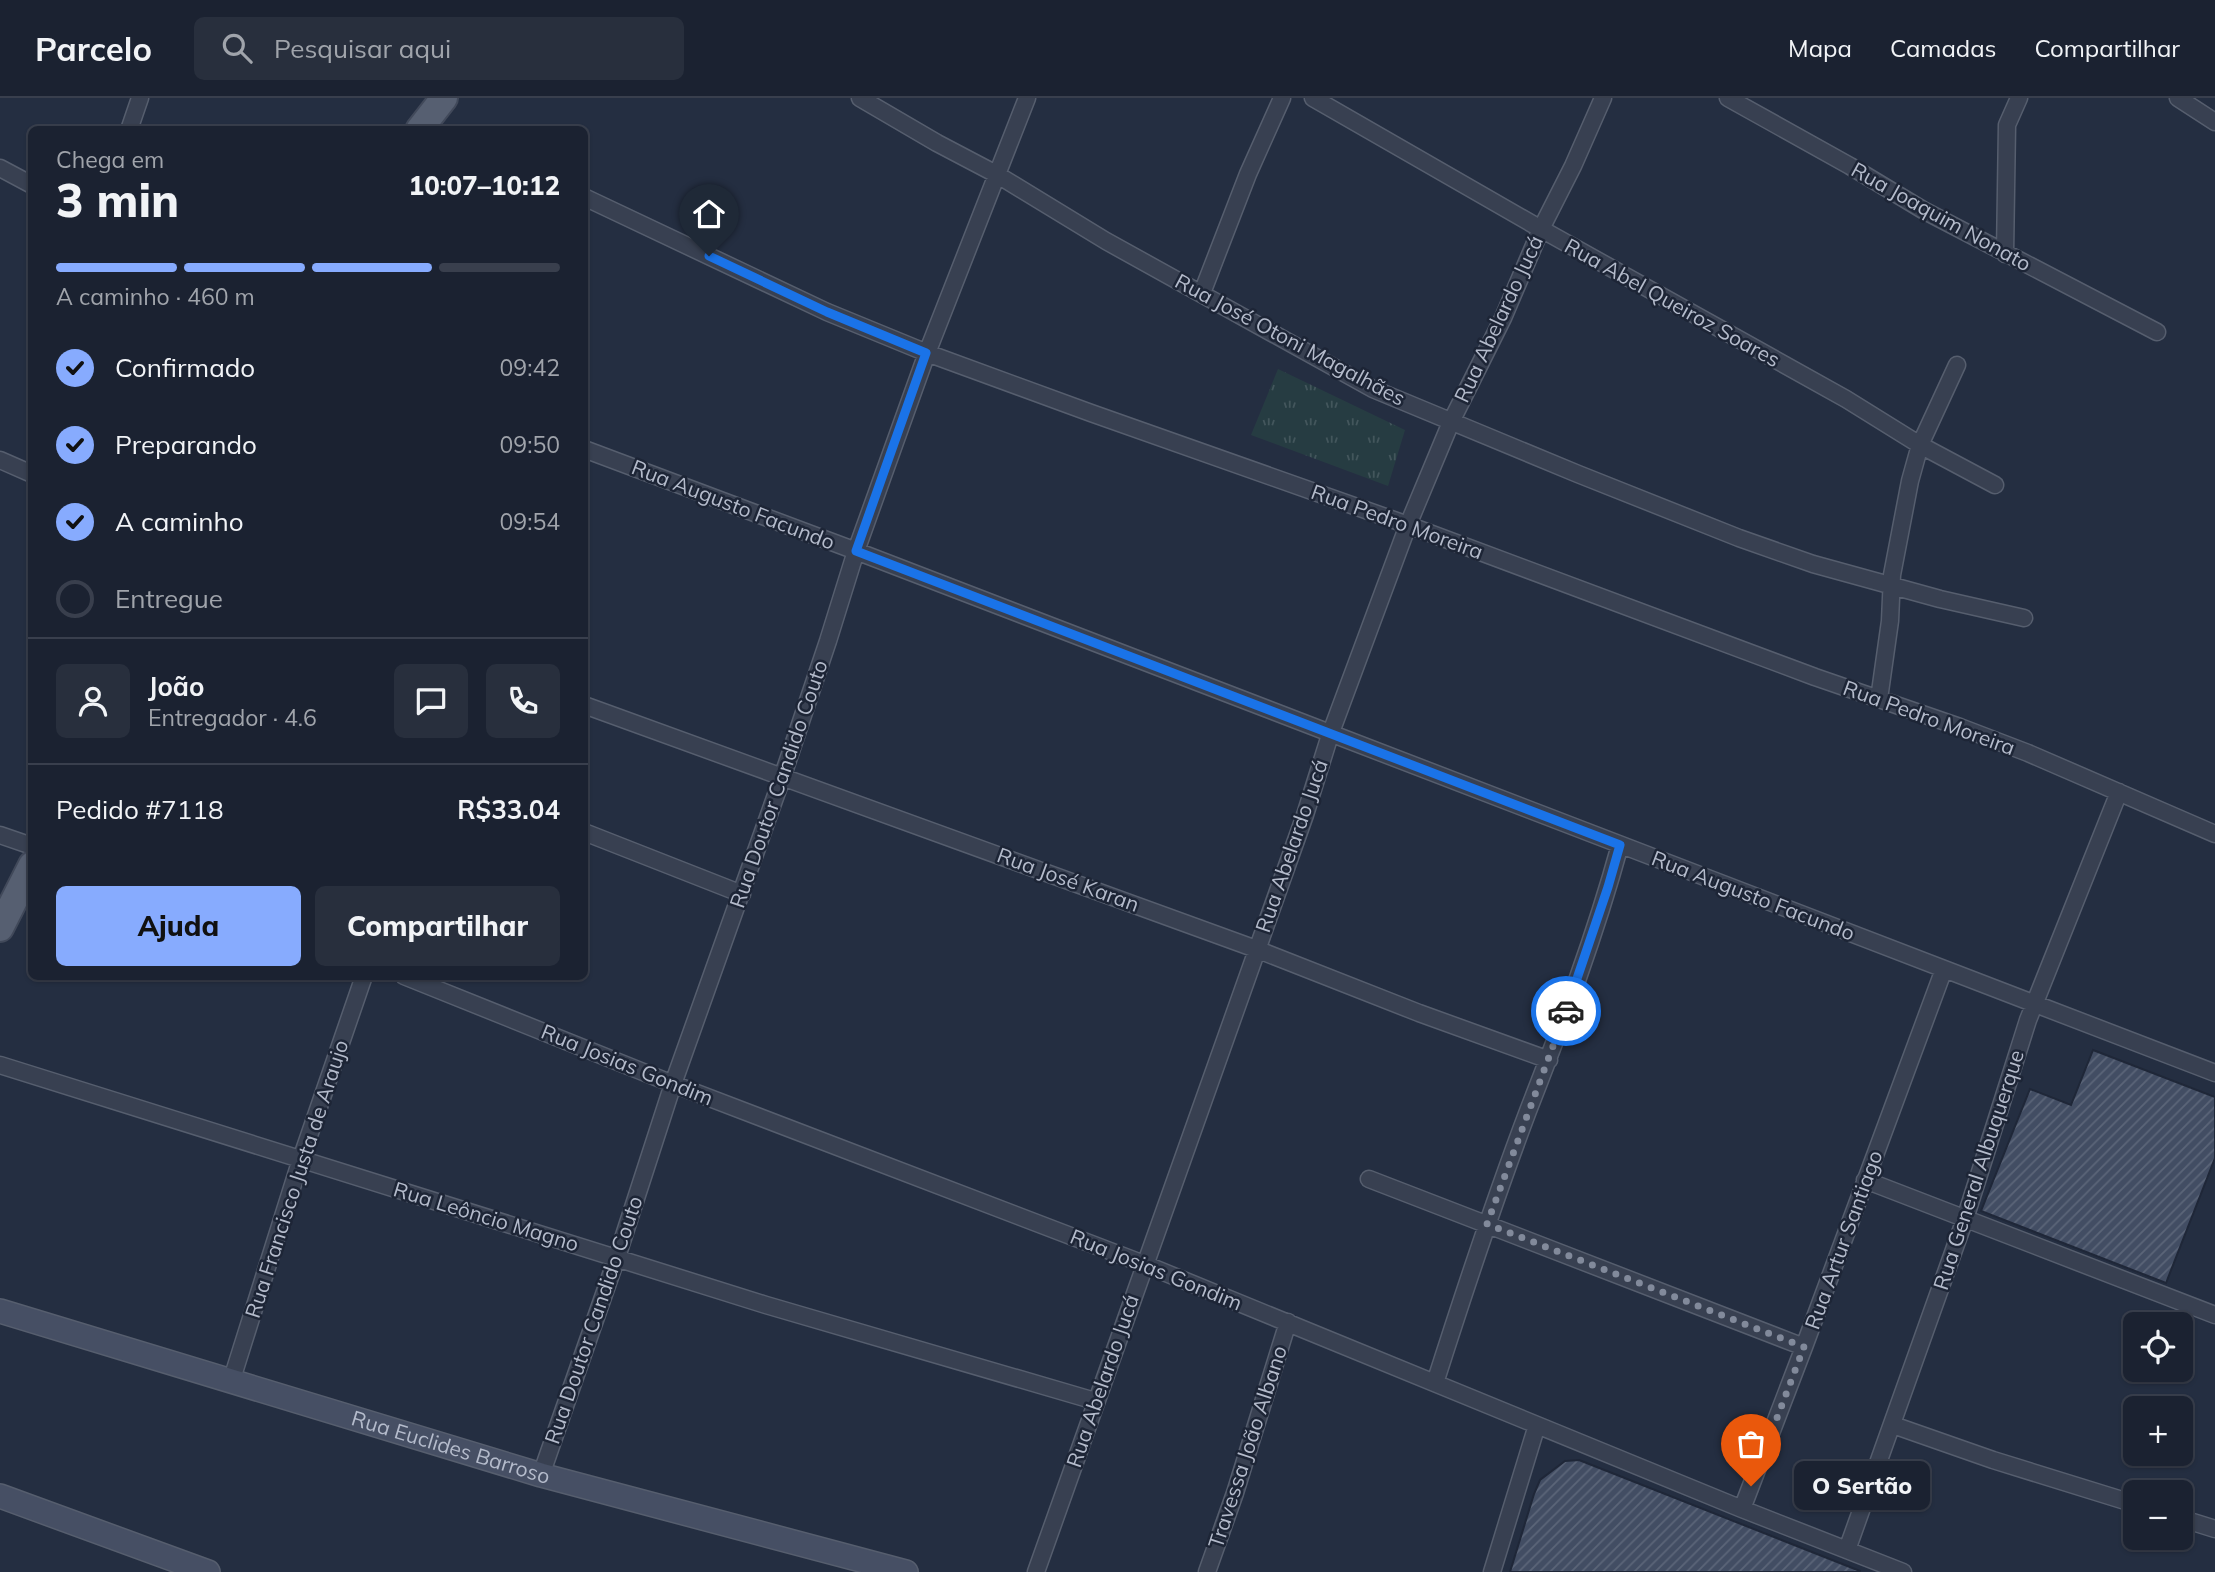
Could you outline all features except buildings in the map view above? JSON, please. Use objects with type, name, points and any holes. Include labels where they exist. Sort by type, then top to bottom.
[{"type":"main road","points":[[430,126],[444,98]]},
{"type":"main road","points":[[0,928],[28,873]]},
{"type":"street","points":[[130,126],[140,98]]},
{"type":"street","name":"Rua José Otoni Magalhães","points":[[860,98],[996,174],[1106,241],[1373,389],[1739,538],[1813,564],[1940,599],[2024,618]]},
{"type":"street","name":"Rua Doutor Candido Couto","points":[[541,1475],[617,1257],[673,1084],[782,778],[856,551],[926,353],[1027,98]]},
{"type":"street","points":[[1202,293],[1248,174],[1282,98]]},
{"type":"street","name":"Rua Abel Queiroz Soares","points":[[1313,98],[1846,399],[1920,445],[1995,485]]},
{"type":"street","name":"Rua Abelardo Jucá","points":[[1036,1572],[1330,735],[1408,525],[1451,422],[1503,318],[1541,229],[1603,98]]},
{"type":"street","name":"Rua Joaquim Nonato","points":[[1728,98],[1923,210],[2157,332]]},
{"type":"street","points":[[2005,254],[2007,125],[2019,98]]},
{"type":"street","points":[[2178,98],[2215,122]]},
{"type":"street","points":[[0,168],[28,184]]},
{"type":"street","name":"Rua Pedro Moreira","points":[[588,198],[827,312],[926,353],[1408,525],[2028,753],[2215,834]]},
{"type":"street","points":[[1879,699],[1889,634],[1891,585],[1910,481],[1920,445],[1957,365]]},
{"type":"street","name":"Rua Augusto Facundo","points":[[588,450],[2215,1073]]},
{"type":"street","points":[[0,460],[28,472]]},
{"type":"street","name":"Rua José Karan","points":[[588,706],[1256,948],[1419,1013],[1549,1060]]},
{"type":"street","name":"Rua General Albuquerque","points":[[1847,1550],[1965,1219],[2034,1003],[2119,792]]},
{"type":"street","points":[[588,834],[741,894]]},
{"type":"street","points":[[0,835],[28,845]]},
{"type":"street","points":[[1435,1383],[1487,1224],[1549,1060],[1620,845]]},
{"type":"street","name":"Rua Artur Santiago","points":[[1742,1509],[1944,970]]},
{"type":"street","name":"Rua Francisco Justa de Araujo","points":[[230,1382],[301,1159],[363,980]]},
{"type":"street","name":"Rua Josias Gondim","points":[[414,980],[673,1084],[1144,1264],[1742,1509],[1903,1572]]},
{"type":"street","name":"Rua Leôncio Magno","points":[[0,1065],[766,1305],[1095,1401]]},
{"type":"street","points":[[1369,1178],[1804,1347]]},
{"type":"street","points":[[1865,1180],[2215,1315]]},
{"type":"street","name":"Rua Euclides Barroso","points":[[0,1311],[541,1475],[906,1572]]},
{"type":"street","name":"Travessa João Albano","points":[[1207,1572],[1235,1493],[1288,1322]]},
{"type":"street","points":[[1492,1572],[1537,1425]]},
{"type":"street","points":[[1893,1425],[1993,1460],[2123,1500]]},
{"type":"street","points":[[0,1496],[208,1572]]},
{"type":"street","points":[[2193,1522],[2215,1529]]},
{"type":"green space","points":[[1278,369],[1405,430],[1388,486],[1251,435]]},
{"type":"way so far","points":[[1566,1011],[1487,1224],[1804,1347],[1751,1486]]},
{"type":"place","name":"O Sertão","points":[[1751,1486]]},
{"type":"route","points":[[709,256],[827,312],[926,353],[856,551],[1620,845],[1566,1011]]}]
